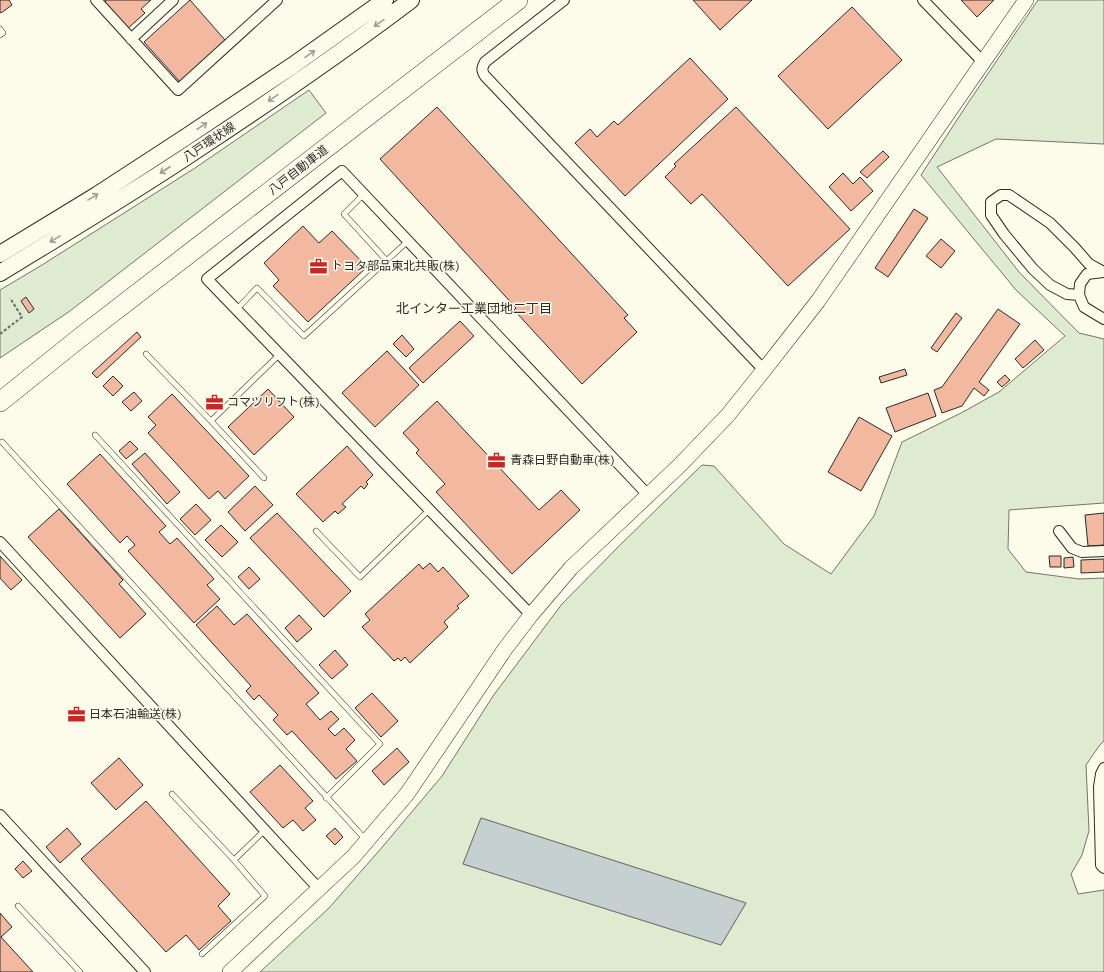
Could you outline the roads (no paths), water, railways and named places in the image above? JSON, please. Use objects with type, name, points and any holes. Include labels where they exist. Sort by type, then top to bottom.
[{"type":"highway","name":"八戸自動車道","points":[[0,402],[77,340],[518,0]]},
{"type":"highway","name":"八戸自動車道","points":[[0,392],[77,340]]},
{"type":"main road","name":"八戸環状線","points":[[0,254],[97,195],[186,137],[292,66],[385,0]]},
{"type":"main road","name":"八戸環状線","points":[[0,273],[195,152],[411,0]]},
{"type":"street","points":[[96,0],[178,90],[277,0]]},
{"type":"street","points":[[131,38],[173,0]]},
{"type":"street","points":[[564,0],[485,62],[482,67],[484,76],[764,370]]},
{"type":"street","points":[[923,0],[983,62]]},
{"type":"street","points":[[230,972],[352,858],[367,841],[406,794],[505,649],[531,615],[571,568],[680,465],[728,415],[818,301],[1026,0]]},
{"type":"street","points":[[531,615],[207,279],[342,171],[648,495]]},
{"type":"street","points":[[1079,295],[1067,294],[1050,285],[1033,269],[1004,234],[991,215],[991,202],[1001,195],[1008,195],[1050,223],[1089,264],[1103,272]]},
{"type":"street","points":[[1103,272],[1087,274],[1080,284],[1079,295],[1084,307],[1104,319]]},
{"type":"street","points":[[1059,531],[1072,548],[1082,552],[1104,551]]},
{"type":"street","points":[[0,542],[319,889]]},
{"type":"street","points":[[1104,768],[1101,774],[1102,779],[1099,787],[1101,865],[1104,868]]},
{"type":"street","points":[[0,815],[145,972]]},
{"type":"lane","points":[[0,29],[3,33],[0,35]]},
{"type":"lane","points":[[364,194],[344,214],[386,260]]},
{"type":"lane","points":[[237,309],[256,288],[304,336],[408,241]]},
{"type":"lane","points":[[146,354],[264,478]]},
{"type":"lane","points":[[211,421],[280,354]]},
{"type":"lane","points":[[95,435],[380,744],[326,798]]},
{"type":"lane","points":[[2,442],[326,798],[367,841]]},
{"type":"lane","points":[[316,531],[360,577],[429,510]]},
{"type":"lane","points":[[172,794],[234,860],[265,896],[202,954]]},
{"type":"lane","points":[[234,860],[265,830]]},
{"type":"lane","points":[[18,906],[80,972]]},
{"type":"place","name":"トヨタ部品東北共販(株)","points":[[318,266]]},
{"type":"place","name":"コマツリフト(株)","points":[[214,402]]},
{"type":"place","name":"青森日野自動車(株)","points":[[497,460]]},
{"type":"place","name":"日本石油輸送(株)","points":[[76,714]]},
{"type":"district","name":"北インター工業団地二丁目","points":[[474,308]]}]
